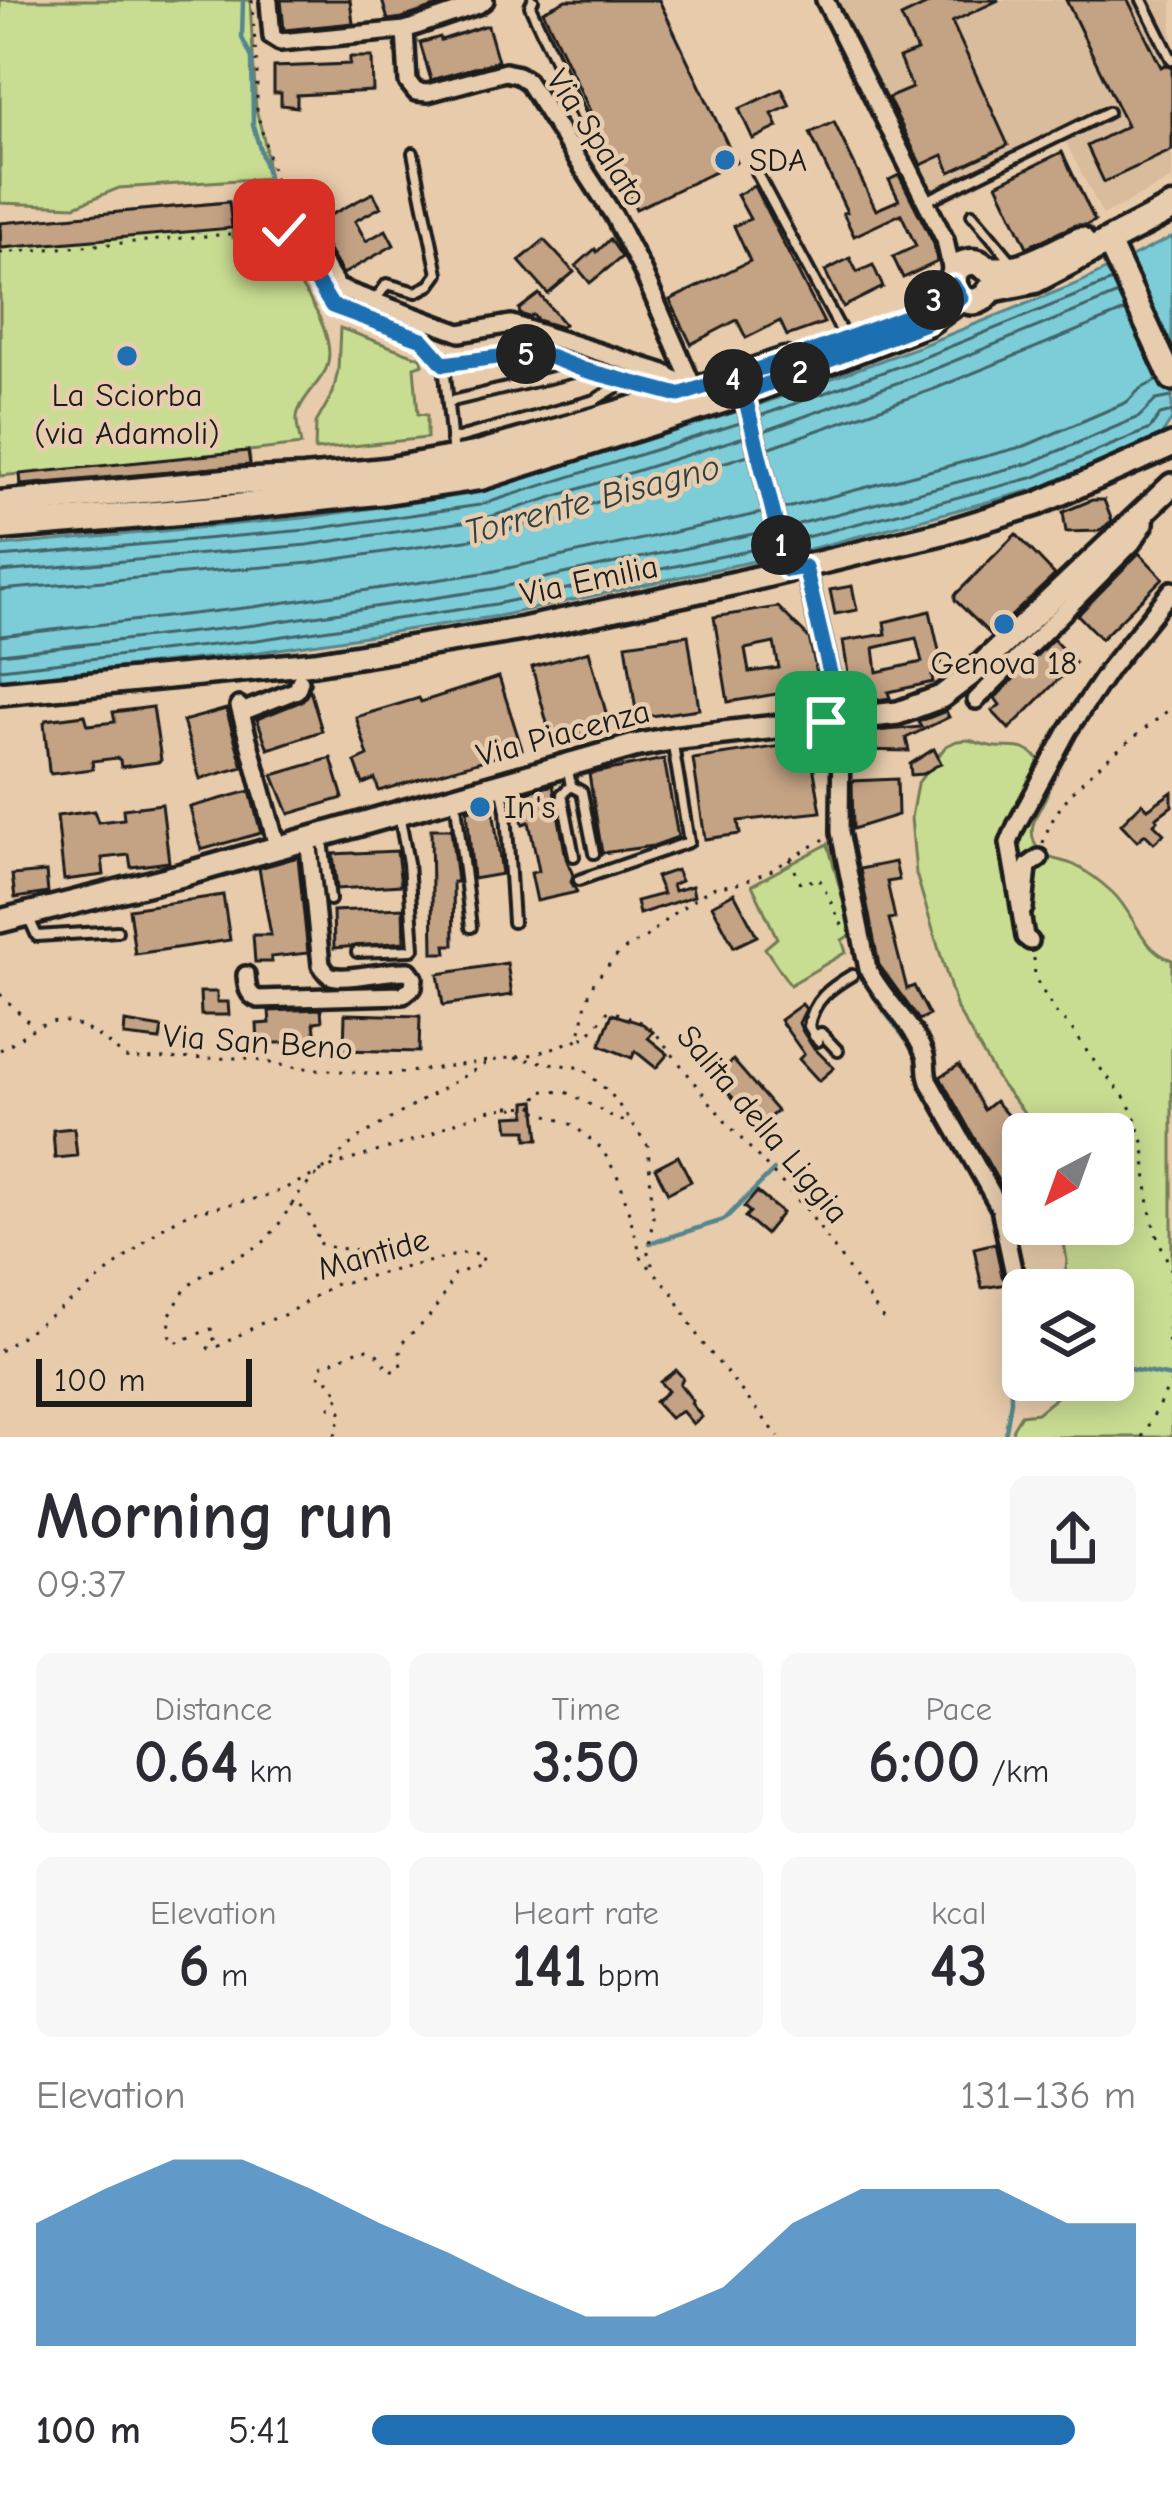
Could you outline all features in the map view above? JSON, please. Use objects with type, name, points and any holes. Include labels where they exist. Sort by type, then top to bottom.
[{"type":"main road","points":[[0,527],[318,499],[480,477],[745,399],[928,322],[956,287],[962,265],[1035,280],[1113,251],[1172,208]]},
{"type":"main road","points":[[985,273],[1016,268],[1081,240],[1113,251],[1172,379]]},
{"type":"main road","points":[[956,287],[968,302],[981,300],[985,273]]},
{"type":"main road","points":[[0,504],[365,473],[452,449],[475,455],[687,393],[845,340],[917,311],[956,287]]},
{"type":"main road","name":"Via Emilia","points":[[0,693],[315,663],[523,628],[942,533],[1036,504],[1172,445]]},
{"type":"main road","name":"Via Piacenza","points":[[0,921],[501,783],[569,775],[671,739],[898,713],[940,697],[983,664],[1172,485]]},
{"type":"street","points":[[260,1],[272,38],[280,42],[406,30],[485,0]]},
{"type":"street","points":[[825,0],[945,240],[956,287]]},
{"type":"street","name":"Via Spalato","points":[[406,30],[408,82],[416,92],[428,93],[505,72],[527,81],[614,216],[642,270],[687,393]]},
{"type":"street","points":[[282,207],[296,220],[338,288],[460,333],[511,324],[664,373],[687,393]]},
{"type":"street","points":[[945,240],[985,273]]},
{"type":"street","points":[[745,399],[841,720],[840,832],[868,969],[926,1057],[929,1082],[951,1128],[1000,1208],[1014,1269]]},
{"type":"street","name":"Via Piacenza","points":[[976,700],[1058,631],[1132,543],[1145,524],[1146,508]]},
{"type":"street","points":[[1030,941],[1025,937],[1009,842],[1067,730],[1172,590]]},
{"type":"street","points":[[277,846],[241,709],[297,690],[301,681]]},
{"type":"street","points":[[246,975],[251,996],[258,999],[404,995],[413,987],[409,971],[338,977],[326,973],[315,835]]},
{"type":"street","points":[[1021,912],[1028,866],[1039,858]]},
{"type":"lane","points":[[533,0],[530,6],[588,131],[570,149]]},
{"type":"lane","points":[[1142,0],[1172,60]]},
{"type":"lane","points":[[925,202],[1108,112]]},
{"type":"lane","points":[[374,302],[387,284],[416,292],[430,285],[437,274],[413,153]]},
{"type":"lane","points":[[756,172],[845,340]]},
{"type":"lane","points":[[972,214],[1016,268]]},
{"type":"lane","points":[[287,236],[332,306],[422,339],[444,364],[452,449],[595,400],[624,382]]},
{"type":"lane","points":[[444,364],[537,352],[624,382],[687,393]]},
{"type":"lane","points":[[448,402],[584,370]]},
{"type":"lane","points":[[580,880],[689,842],[671,739]]},
{"type":"lane","points":[[569,775],[582,792],[594,853]]},
{"type":"lane","points":[[569,775],[562,794],[574,856]]},
{"type":"lane","points":[[501,783],[513,922]]},
{"type":"lane","points":[[455,796],[472,927]]},
{"type":"lane","points":[[357,952],[414,947],[408,863],[398,812]]},
{"type":"lane","points":[[315,835],[330,900]]},
{"type":"lane","points":[[28,915],[37,936],[117,932]]},
{"type":"lane","points":[[838,1051],[821,1033],[816,1038],[809,1026],[813,1009],[828,991],[852,975]]},
{"type":"path","points":[[260,1],[256,112],[282,207]]},
{"type":"path","points":[[0,253],[284,230],[287,236]]},
{"type":"path","points":[[1039,858],[1045,834],[1066,799],[1172,707]]},
{"type":"path","points":[[580,1037],[594,982],[620,952],[711,888],[737,884],[819,842]]},
{"type":"path","points":[[790,859],[801,884],[819,878],[848,936]]},
{"type":"path","points":[[1030,941],[1035,978],[1054,1012],[1126,1099],[1136,1120],[1144,1145],[1149,1206],[1171,1269],[1168,1343],[1172,1362]]},
{"type":"path","points":[[0,994],[35,1028],[0,1050]]},
{"type":"path","name":"Salita della Liggia","points":[[0,1351],[188,1213],[268,1196],[320,1173],[356,1139],[490,1061],[535,1054],[586,1038],[609,1010],[654,1031],[724,1121],[829,1239],[887,1324]]},
{"type":"path","name":"Via San Beno","points":[[35,1028],[54,1021],[68,1023],[110,1042],[125,1058],[133,1059],[246,1058],[387,1075],[490,1061]]},
{"type":"path","points":[[510,1057],[582,1068],[611,1094],[648,1147],[652,1217],[648,1253],[654,1271]]},
{"type":"path","points":[[507,1108],[536,1106],[538,1091],[566,1092],[632,1126]]},
{"type":"path","points":[[290,1206],[320,1173],[494,1108],[537,1111],[573,1125],[602,1149],[620,1181],[642,1259],[671,1290],[700,1340],[779,1437]]},
{"type":"path","points":[[290,1206],[296,1203],[307,1211],[318,1230],[315,1242],[352,1251],[386,1252],[385,1262],[391,1260],[392,1269]]},
{"type":"path","name":"Mantide","points":[[290,1206],[262,1244],[186,1288],[169,1316],[171,1340],[175,1343],[211,1329],[216,1336],[207,1346],[215,1348],[333,1285],[469,1252],[483,1255],[482,1265],[454,1274],[445,1296],[423,1324],[406,1335],[398,1352],[401,1367],[390,1372],[377,1354],[364,1348],[321,1366],[319,1379],[329,1381],[340,1396],[330,1407],[340,1411],[335,1437]]},
{"type":"path","points":[[1142,1437],[1172,1383]]},
{"type":"shaded area","points":[[833,0],[1172,0],[1172,179],[1103,215],[1065,141],[938,206]]},
{"type":"green space","points":[[0,0],[250,0],[256,109],[268,178],[119,188],[75,206],[0,203]]},
{"type":"green space","points":[[229,202],[233,238],[278,235],[280,262],[308,297],[328,342],[326,369],[299,411],[301,445],[249,451],[251,470],[22,492],[20,474],[0,476],[0,223]]},
{"type":"green space","points":[[340,328],[421,358],[423,364],[414,367],[418,414],[427,415],[427,438],[315,450],[316,423],[333,393],[338,370]]},
{"type":"green space","points":[[957,741],[1024,749],[1041,761],[1049,786],[1033,824],[1035,844],[1047,856],[1079,867],[1103,884],[1120,900],[1152,948],[1172,960],[1172,1437],[1012,1437],[1021,1415],[1037,1413],[1052,1401],[1134,1401],[1134,1269],[1066,1269],[1064,1245],[1134,1245],[1134,1113],[1025,1113],[999,1082],[957,1009],[916,874],[911,818],[917,784],[946,746]]},
{"type":"green space","points":[[828,844],[852,934],[842,940],[846,952],[790,985],[765,948],[777,938],[752,885]]},
{"type":"water","name":"Torrente Bisagno","points":[[1172,237],[1172,419],[1160,437],[1040,488],[810,549],[499,616],[259,652],[0,681],[0,546],[304,518],[478,493],[761,404],[918,347],[1081,282]]},
{"type":"building","points":[[281,0],[350,0],[353,23],[284,30]]},
{"type":"building","points":[[382,0],[456,0],[388,20]]},
{"type":"building","points":[[566,0],[659,0],[736,162],[636,209],[543,11]]},
{"type":"building","points":[[926,0],[999,0],[952,22],[1008,145],[950,172],[943,155],[921,165],[888,98],[912,88],[899,58],[917,51],[901,17],[928,4]]},
{"type":"building","points":[[1066,0],[1128,0],[1161,67],[1172,68],[1172,150],[1104,182],[1087,146],[1127,126]]},
{"type":"building","points":[[488,26],[498,61],[431,80],[420,43]]},
{"type":"building","points":[[350,57],[372,57],[373,91],[297,95],[297,107],[281,105],[281,93],[274,93],[274,67],[350,64]]},
{"type":"building","points":[[782,89],[790,106],[772,114],[778,127],[753,139],[739,109]]},
{"type":"building","points":[[834,122],[876,210],[899,200],[889,180],[899,175],[934,244],[937,262],[903,278],[893,257],[916,246],[901,214],[854,236],[810,133]]},
{"type":"building","points":[[1062,152],[1095,221],[1027,247],[997,184]]},
{"type":"building","points":[[754,186],[824,323],[787,336],[780,321],[746,338],[737,320],[691,344],[670,300],[750,261],[734,226],[750,219],[737,195]]},
{"type":"building","points":[[373,193],[381,207],[355,221],[366,241],[386,230],[394,245],[343,274],[313,224]]},
{"type":"building","points":[[229,202],[232,228],[1,248],[0,223]]},
{"type":"building","points":[[610,239],[622,257],[590,283],[576,266]]},
{"type":"building","points":[[544,240],[574,272],[548,294],[519,261]]},
{"type":"building","points":[[850,258],[857,272],[873,265],[883,287],[843,307],[825,271]]},
{"type":"building","points":[[539,294],[564,324],[560,327],[520,314],[519,309]]},
{"type":"building","points":[[248,451],[250,465],[21,485],[20,474]]},
{"type":"building","points":[[1104,500],[1112,521],[1099,531],[1066,532],[1063,512]]},
{"type":"building","points":[[1016,534],[1055,575],[991,635],[955,595]]},
{"type":"building","points":[[1139,553],[1163,578],[1101,639],[1078,615]]},
{"type":"building","points":[[852,586],[857,610],[835,614],[830,590]]},
{"type":"building","points":[[778,607],[809,638],[820,687],[728,702],[714,617]],"holes":[[[774,643],[779,668],[749,672],[745,649]]]},
{"type":"building","points":[[930,611],[944,673],[932,676],[933,682],[888,692],[890,698],[852,699],[843,641],[886,634],[884,622]],"holes":[[[916,638],[922,662],[877,672],[874,648]]]},
{"type":"building","points":[[688,635],[699,709],[637,718],[626,644]]},
{"type":"building","points":[[1053,639],[1075,663],[1009,729],[992,711],[1000,705],[995,698]]},
{"type":"building","points":[[589,651],[610,727],[552,742],[532,667]]},
{"type":"building","points":[[499,677],[522,749],[379,791],[375,779],[363,784],[355,762],[368,756],[356,717]]},
{"type":"building","points":[[310,690],[322,731],[268,749],[257,719],[302,701]]},
{"type":"building","points":[[153,707],[158,762],[121,767],[117,758],[92,761],[93,769],[49,771],[46,720],[85,715],[88,725],[115,722],[113,712]]},
{"type":"building","points":[[226,709],[243,767],[200,779],[183,721]]},
{"type":"building","points":[[946,711],[949,717],[906,738],[909,751],[853,750],[853,733],[921,727],[918,722]]},
{"type":"building","points":[[809,742],[821,812],[738,821],[740,834],[705,839],[693,759]]},
{"type":"building","points":[[934,749],[941,763],[911,775],[910,764]]},
{"type":"building","points":[[331,758],[343,798],[289,814],[273,775]]},
{"type":"building","points":[[664,759],[678,837],[653,846],[602,853],[589,774]]},
{"type":"building","points":[[897,779],[898,815],[853,829],[852,781]]},
{"type":"building","points":[[553,785],[571,882],[577,892],[537,901],[531,873],[539,871],[529,822],[523,824],[516,795]]},
{"type":"building","points":[[250,791],[261,833],[201,850],[190,807]]},
{"type":"building","points":[[1172,792],[1172,806],[1154,824],[1164,834],[1154,843],[1145,834],[1137,841],[1121,824],[1142,803],[1148,809]]},
{"type":"building","points":[[162,804],[169,862],[131,867],[129,855],[102,858],[104,875],[64,880],[57,816],[94,811],[98,822],[124,819],[123,809]]},
{"type":"building","points":[[493,808],[502,874],[473,879],[467,810]]},
{"type":"building","points":[[431,829],[451,829],[457,882],[453,882],[454,945],[446,945],[447,953],[433,953]]},
{"type":"building","points":[[397,851],[401,885],[337,889],[333,854]]},
{"type":"building","points":[[298,857],[308,953],[255,962],[253,935],[271,935],[259,868]]},
{"type":"building","points":[[895,862],[899,880],[887,882],[895,918],[889,919],[907,989],[914,986],[929,1015],[919,1020],[879,965],[860,869]]},
{"type":"building","points":[[676,870],[681,881],[672,885],[674,891],[692,886],[694,896],[639,914],[636,901],[663,894],[656,877]]},
{"type":"building","points":[[46,872],[48,893],[15,898],[12,875]]},
{"type":"building","points":[[734,893],[757,936],[734,947],[712,905]]},
{"type":"building","points":[[223,895],[230,940],[135,954],[129,909]]},
{"type":"building","points":[[403,908],[404,942],[334,948],[333,911]]},
{"type":"building","points":[[507,963],[512,995],[443,1005],[438,974]]},
{"type":"building","points":[[200,992],[217,992],[217,1002],[228,1002],[229,1015],[201,1015]]},
{"type":"building","points":[[802,1004],[806,1009],[799,1023],[802,1030],[834,1068],[819,1081],[799,1059],[804,1054],[780,1020]]},
{"type":"building","points":[[321,1009],[322,1021],[314,1022],[316,1041],[258,1044],[257,1024],[270,1023],[269,1011]]},
{"type":"building","points":[[345,1014],[420,1016],[419,1052],[344,1050]]},
{"type":"building","points":[[612,1014],[653,1032],[648,1038],[668,1054],[656,1068],[635,1051],[632,1058],[600,1045]]},
{"type":"building","points":[[125,1022],[162,1028],[160,1040],[124,1036]]},
{"type":"building","points":[[733,1060],[777,1111],[758,1127],[714,1076]]},
{"type":"building","points":[[959,1065],[984,1110],[995,1101],[1006,1113],[1002,1188],[940,1077]]},
{"type":"building","points":[[535,1101],[539,1139],[527,1139],[527,1130],[509,1130],[507,1116],[526,1115],[526,1102]]},
{"type":"building","points":[[74,1128],[77,1156],[55,1158],[53,1130]]},
{"type":"building","points":[[678,1156],[691,1181],[668,1193],[655,1168]]},
{"type":"building","points":[[757,1192],[782,1213],[765,1234],[745,1217],[750,1212],[744,1207]]},
{"type":"building","points":[[995,1243],[1002,1285],[982,1288],[974,1248]]},
{"type":"building","points":[[676,1370],[702,1417],[693,1424],[682,1411],[670,1418],[655,1402],[668,1391],[660,1382]]},
{"type":"waterway","points":[[243,0],[242,38],[252,58],[253,125],[276,205]]},
{"type":"waterway","points":[[832,784],[832,841],[849,909]]},
{"type":"waterway","points":[[884,1011],[918,1055]]},
{"type":"waterway","points":[[650,1243],[724,1220],[774,1170]]},
{"type":"waterway","points":[[1134,1370],[1172,1377]]},
{"type":"waterway","points":[[1005,1437],[1011,1401]]},
{"type":"place","name":"SDA","points":[[725,160]]},
{"type":"place","name":"La Sciorba (via Adamoli)","points":[[127,356]]},
{"type":"place","name":"Genova 18","points":[[1004,624]]},
{"type":"place","name":"In's","points":[[480,807]]},
{"type":"route","points":[[284,230],[332,306],[422,339],[444,364],[537,352],[584,370],[679,395],[905,317],[953,285],[961,298],[928,322],[744,393],[787,570],[805,567],[813,595],[841,720],[826,722]]}]
